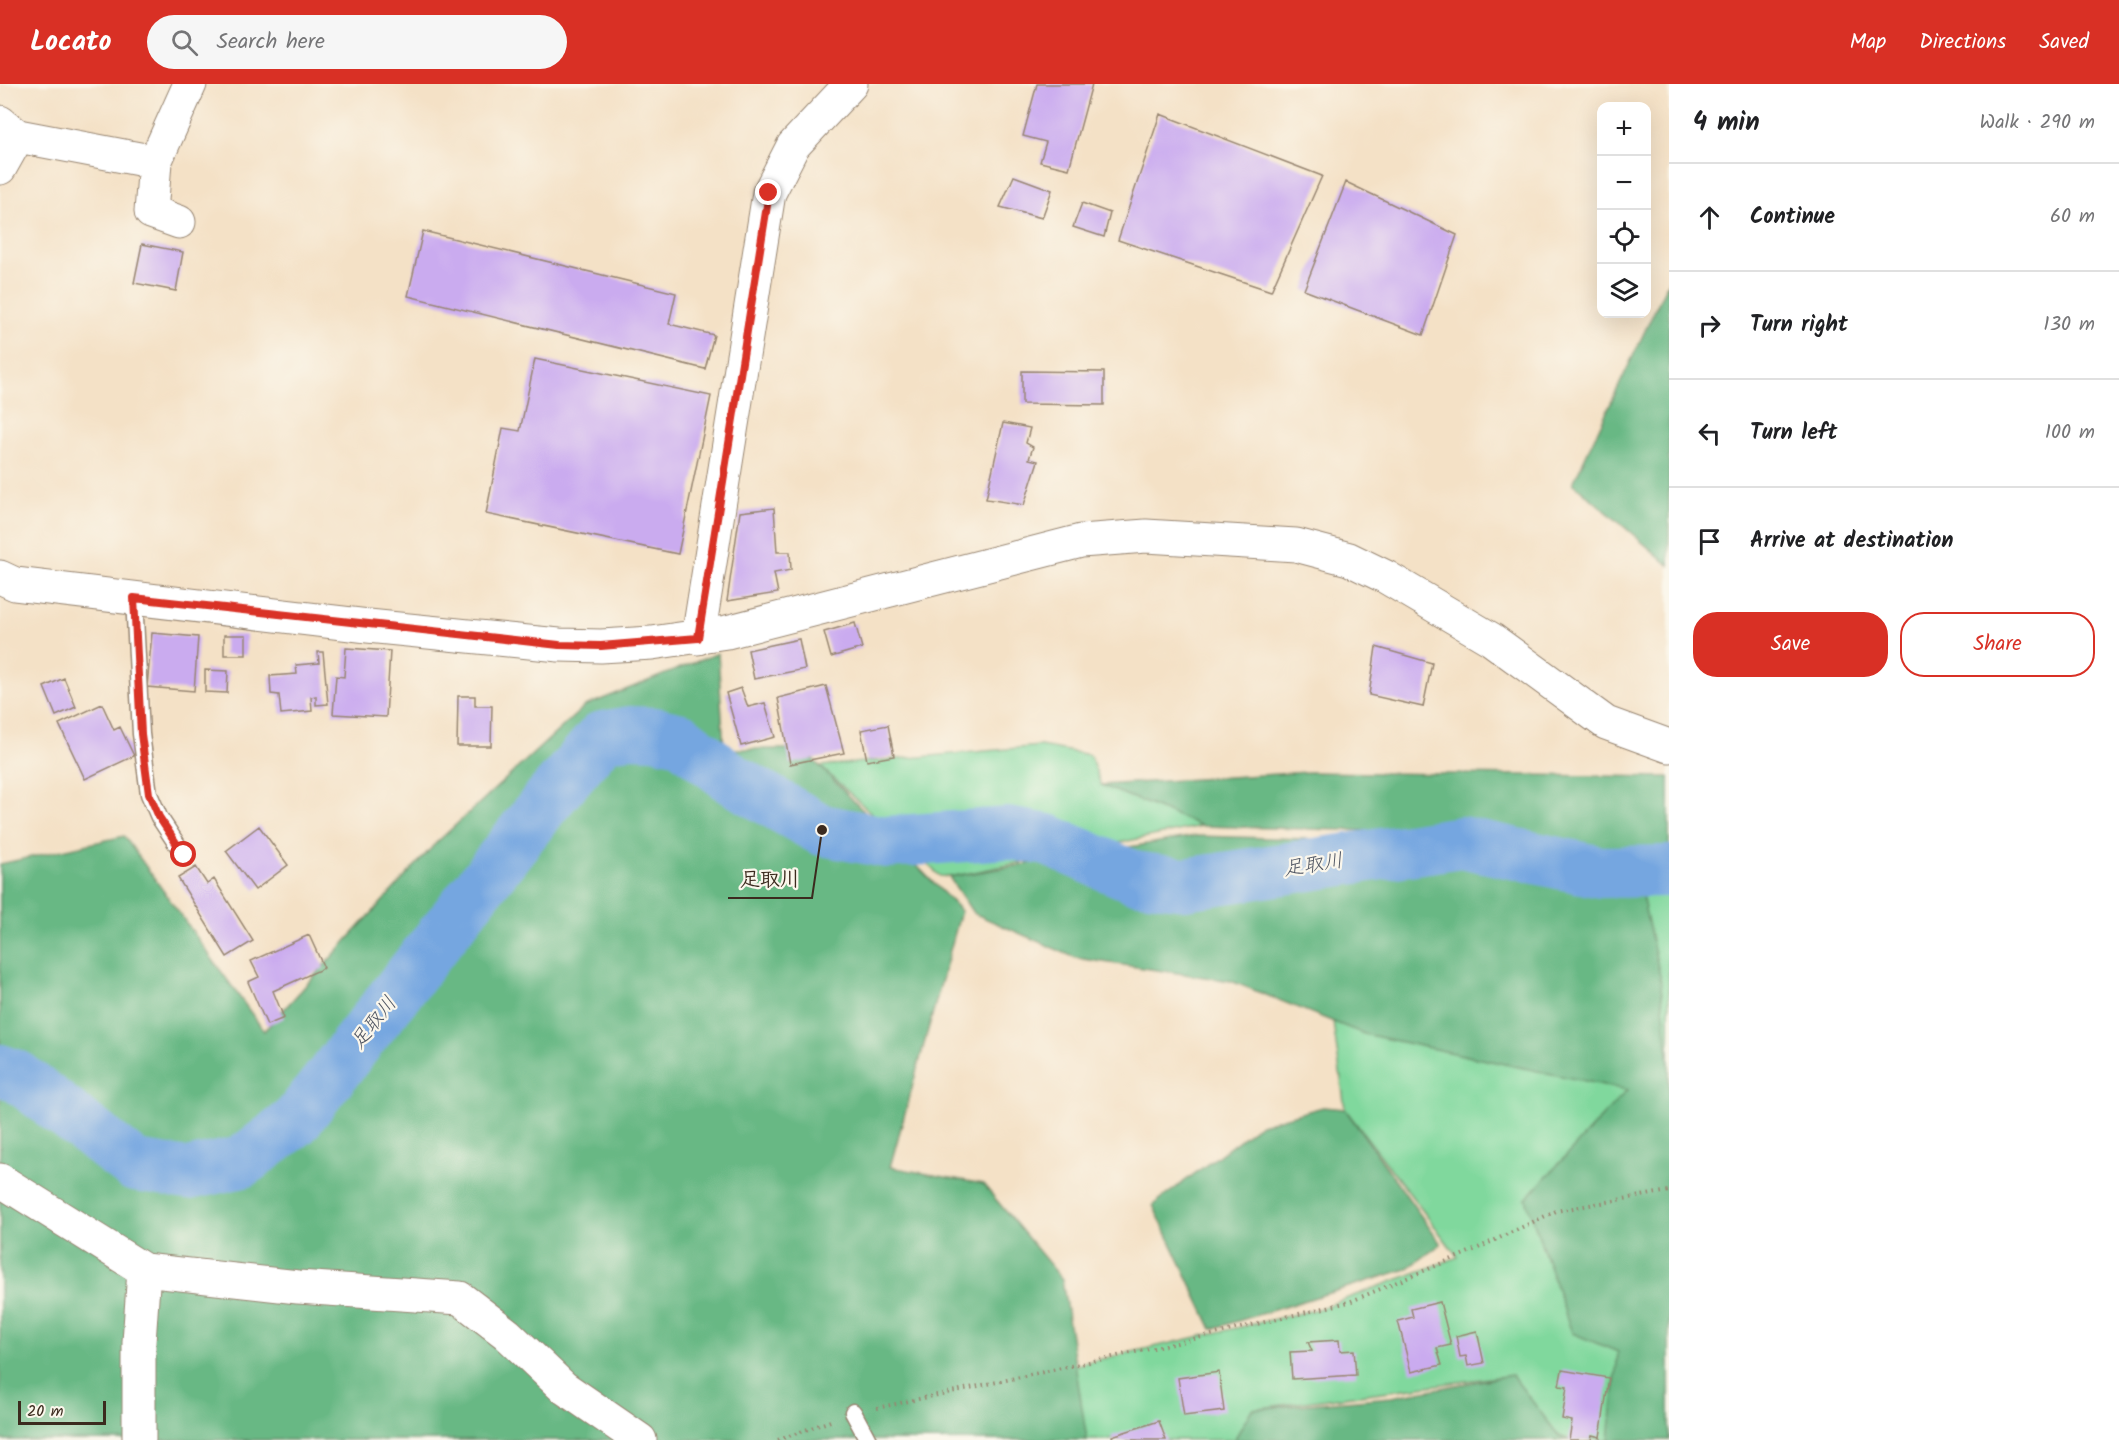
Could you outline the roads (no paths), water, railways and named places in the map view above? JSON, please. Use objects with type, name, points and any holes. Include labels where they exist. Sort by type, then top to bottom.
[{"type":"street","points":[[179,222],[151,212],[155,162],[190,84]]},
{"type":"street","points":[[698,638],[769,193],[793,146],[851,84]]},
{"type":"street","points":[[0,168],[9,129],[155,162]]},
{"type":"street","points":[[0,577],[15,584],[134,598],[559,645],[601,646],[698,638],[836,606],[1081,541],[1146,536],[1296,545],[1349,559],[1386,577],[1491,639],[1606,723],[1669,746]]},
{"type":"street","points":[[0,1180],[121,1257],[144,1269],[297,1287],[460,1298],[507,1334],[563,1387],[640,1440]]},
{"type":"street","points":[[139,1440],[139,1342],[144,1269]]},
{"type":"lane","points":[[134,598],[141,734],[149,794],[159,817],[184,855]]},
{"type":"lane","points":[[853,1412],[868,1440]]},
{"type":"waterway","name":"足取川","points":[[0,1070],[17,1076],[135,1166],[188,1174],[242,1162],[295,1122],[547,801],[602,737],[630,732],[654,733],[681,739],[734,780],[822,830],[886,842],[1007,833],[1048,840],[1134,877],[1185,884],[1461,842],[1601,872],[1669,871]]},
{"type":"place","name":"足取川","points":[[822,830]]}]
